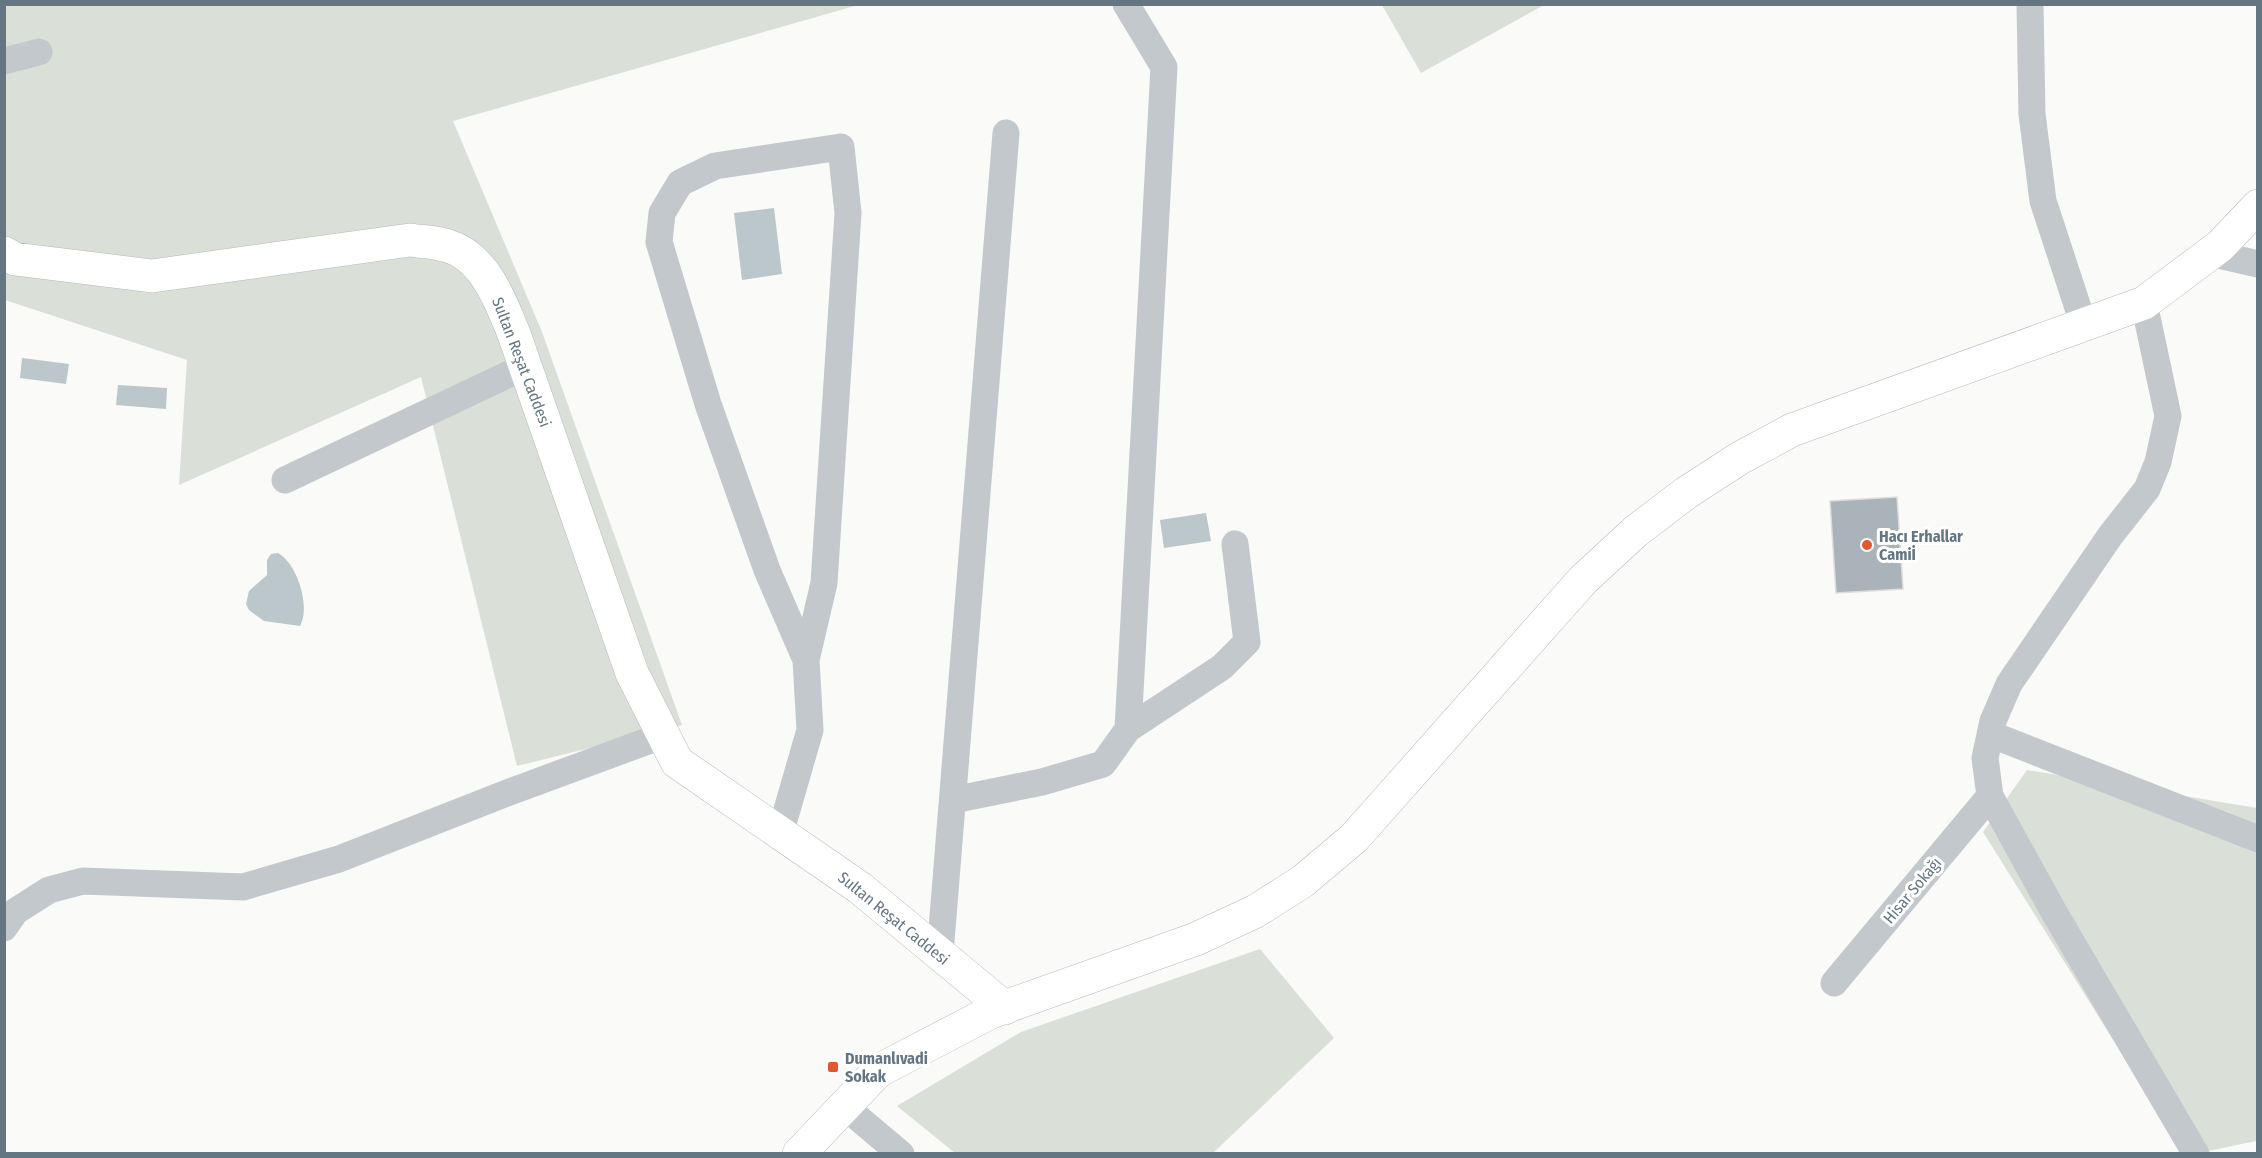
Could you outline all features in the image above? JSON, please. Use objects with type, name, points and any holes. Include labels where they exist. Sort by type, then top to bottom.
[{"type":"street","points":[[1126,4],[1164,67],[1128,729]]},
{"type":"street","points":[[2030,4],[2032,114],[2043,201],[2084,326]]},
{"type":"street","points":[[4,61],[39,52]]},
{"type":"street","points":[[939,954],[1006,133]]},
{"type":"street","points":[[780,834],[810,730],[806,660],[825,571],[848,213],[841,147],[715,166],[680,183],[662,213],[659,242],[708,404],[767,570],[806,660]]},
{"type":"street","points":[[799,1154],[878,1071],[1005,1008],[1196,939],[1256,911],[1304,880],[1354,838],[1583,580],[1636,531],[1686,492],[1740,458],[1792,430],[2144,303],[2210,253],[2258,206]]},
{"type":"street","name":"Sultan Reşat Caddesi","points":[[4,253],[15,259],[152,276],[410,240],[450,246],[482,268],[500,297],[526,366],[632,673],[677,762],[860,888],[1005,1008]]},
{"type":"street","points":[[2210,253],[2258,264]]},
{"type":"street","points":[[2144,303],[2168,416],[2158,462],[2147,489],[2110,536],[2009,684],[1993,721],[1986,758],[1990,796],[2055,914],[2196,1154]]},
{"type":"street","points":[[285,480],[526,366]]},
{"type":"street","points":[[953,800],[1042,782],[1102,764],[1128,729],[1222,667],[1246,642],[1235,544]]},
{"type":"street","points":[[1990,734],[2258,839]]},
{"type":"street","points":[[4,928],[16,911],[49,890],[83,881],[243,887],[339,859],[664,735]]},
{"type":"street","name":"Hisar Sokağı","points":[[1834,983],[1990,796]]},
{"type":"street","points":[[844,1106],[901,1154]]},
{"type":"shaded area","points":[[5,5],[858,5],[453,121],[542,332],[682,725],[517,766],[421,377],[179,485],[187,360],[5,300]]},
{"type":"shaded area","points":[[1382,5],[1544,5],[1421,73]]},
{"type":"shaded area","points":[[774,208],[782,274],[742,280],[734,213]]},
{"type":"shaded area","points":[[22,358],[69,364],[66,384],[20,378]]},
{"type":"shaded area","points":[[118,385],[167,388],[166,409],[116,405]]},
{"type":"shaded area","points":[[1206,513],[1211,541],[1164,548],[1160,520]]},
{"type":"shaded area","points":[[278,553],[291,566],[300,586],[304,608],[300,626],[264,621],[249,610],[246,604],[249,591],[267,575],[267,560],[271,554]]},
{"type":"shaded area","points":[[2027,770],[2257,808],[2257,1141],[2184,1153],[1983,832]]},
{"type":"shaded area","points":[[1260,949],[1334,1038],[1213,1153],[955,1153],[897,1106],[1021,1032]]},
{"type":"building","name":"Hacı Erhallar Camiİ","points":[[1897,497],[1903,589],[1836,593],[1830,501]]},
{"type":"place","name":"Hacı Erhallar Camiİ","points":[[1867,545]]},
{"type":"place","name":"Dumanlıvadi Sokak","points":[[833,1067]]}]
